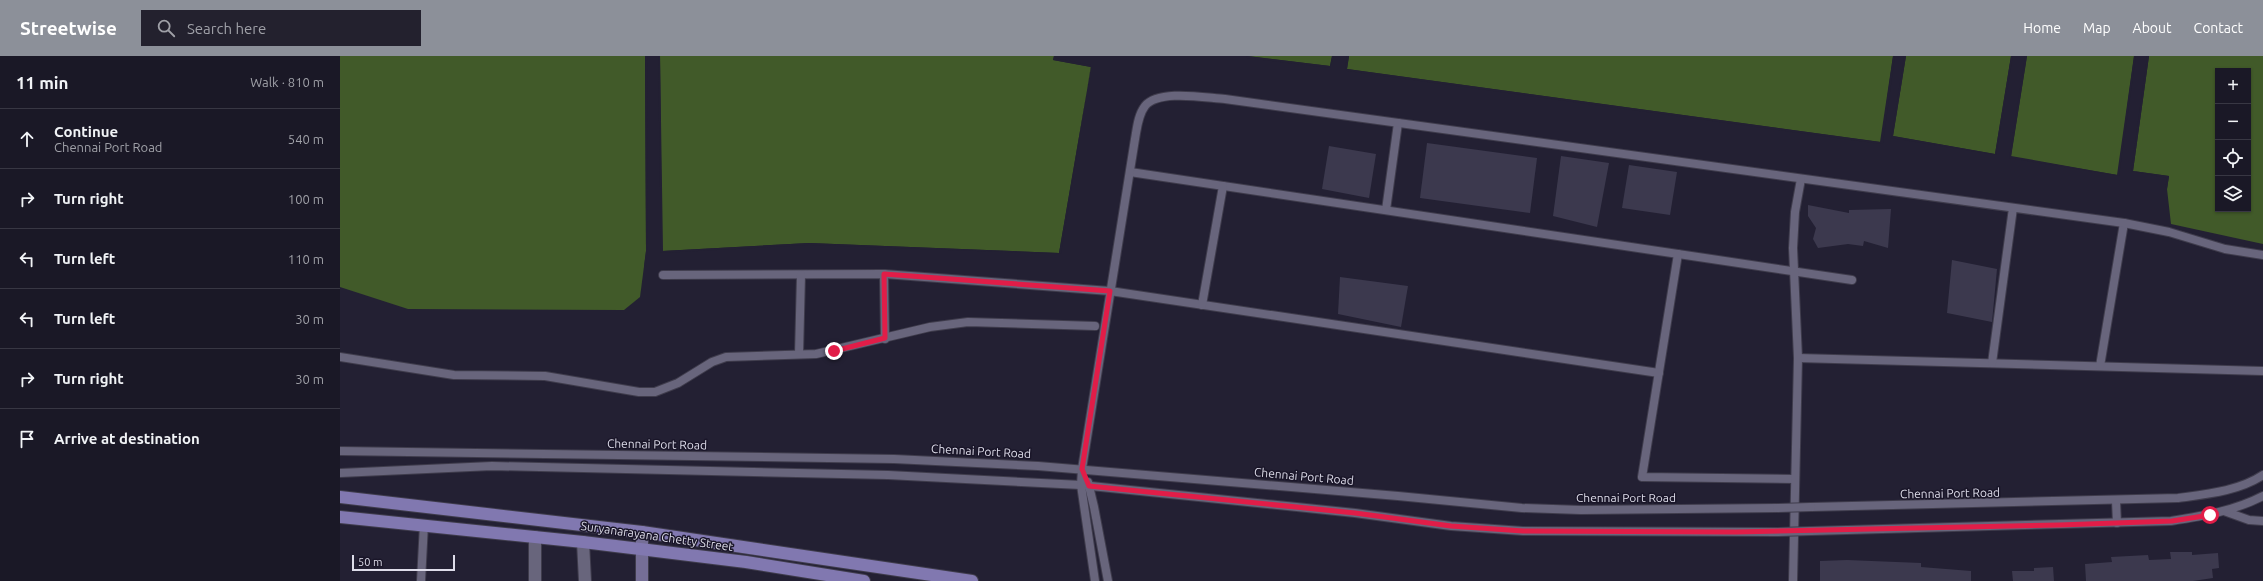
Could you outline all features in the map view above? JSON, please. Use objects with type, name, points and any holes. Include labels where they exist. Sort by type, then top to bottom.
[{"type":"main road","name":"Suryanarayana Chetty Street","points":[[340,497],[642,532],[972,581]]},
{"type":"main road","name":"Suryanarayana Chetty Street","points":[[340,517],[424,524],[641,549],[746,562],[835,579],[864,581]]},
{"type":"street","points":[[642,532],[642,581]]},
{"type":"street","points":[[535,537],[536,581]]},
{"type":"street","points":[[583,542],[585,581]]},
{"type":"lane","points":[[1108,581],[1082,469],[1110,291],[1141,114],[1146,106],[1161,98],[1191,96],[1225,99],[2013,208],[2169,232],[2226,249],[2263,255]]},
{"type":"lane","points":[[1386,210],[1398,124]]},
{"type":"lane","points":[[1130,172],[1852,280]]},
{"type":"lane","points":[[1793,581],[1798,358],[1793,233],[1801,179]]},
{"type":"lane","points":[[1202,305],[1223,186]]},
{"type":"lane","points":[[1992,363],[2013,208]]},
{"type":"lane","points":[[2100,366],[2124,224]]},
{"type":"lane","points":[[1678,254],[1642,477],[1795,479]]},
{"type":"lane","points":[[884,274],[885,338]]},
{"type":"lane","points":[[663,275],[884,274],[1110,291],[1658,373]]},
{"type":"lane","points":[[799,354],[801,275]]},
{"type":"lane","points":[[340,357],[454,375],[545,376],[639,392],[655,392],[678,383],[712,362],[726,357],[816,354],[930,327],[968,322],[1095,326]]},
{"type":"lane","points":[[1798,358],[2263,371]]},
{"type":"lane","name":"Chennai Port Road","points":[[340,451],[894,459],[1082,469],[1522,508],[1589,510],[1778,508],[2116,501],[2178,498],[2215,493],[2243,484],[2263,475]]},
{"type":"lane","name":"Chennai Port Road","points":[[340,473],[492,466],[888,475],[1085,486],[1355,513],[1451,526],[1523,531],[1778,532],[2172,521],[2224,511],[2246,505],[2263,496]]},
{"type":"lane","points":[[1085,486],[1095,581]]},
{"type":"lane","points":[[2116,501],[2117,523]]},
{"type":"lane","points":[[2224,511],[2249,520],[2263,522]]},
{"type":"lane","points":[[421,581],[424,524]]},
{"type":"shaded area","points":[[340,56],[645,56],[646,251],[640,297],[624,310],[408,309],[340,287]]},
{"type":"shaded area","points":[[660,56],[1054,56],[1053,60],[1091,67],[1059,253],[809,243],[662,251]]},
{"type":"shaded area","points":[[1248,56],[1332,56],[1330,66]]},
{"type":"shaded area","points":[[1349,56],[1893,56],[1881,142],[1347,69]]},
{"type":"shaded area","points":[[1906,56],[2011,56],[1995,154],[1893,136]]},
{"type":"shaded area","points":[[2027,56],[2134,56],[2118,175],[2011,157]]},
{"type":"shaded area","points":[[2149,56],[2263,56],[2263,244],[2171,224],[2167,189],[2169,176],[2133,171]]},
{"type":"pier","points":[[645,56],[647,56],[648,251],[646,267],[644,267],[646,251]]},
{"type":"pier","points":[[658,56],[660,56],[663,251],[809,243],[1059,253],[1087,91],[1061,254],[809,245],[661,253]]},
{"type":"pier","points":[[1054,56],[1056,56],[1055,58],[1091,65],[1091,67],[1053,60]]},
{"type":"pier","points":[[1246,56],[1330,66],[1332,56],[1334,56],[1330,68],[1247,58]]},
{"type":"pier","points":[[1347,56],[1349,56],[1347,69],[1880,142],[1893,56],[1895,56],[1883,143],[1881,144],[1347,71],[1345,69]]},
{"type":"pier","points":[[1904,56],[1906,56],[1893,136],[1995,154],[2011,56],[2013,56],[1996,155],[1891,138]]},
{"type":"pier","points":[[2025,56],[2027,56],[2011,156],[2117,175],[2134,56],[2136,56],[2119,176],[2009,158]]},
{"type":"pier","points":[[2147,56],[2149,56],[2133,171],[2169,176],[2167,189],[2165,188],[2167,178],[2131,171]]},
{"type":"building","points":[[1427,143],[1537,158],[1530,213],[1420,198]]},
{"type":"building","points":[[1329,146],[1376,154],[1369,198],[1322,189]]},
{"type":"building","points":[[1561,156],[1609,163],[1597,227],[1553,216]]},
{"type":"building","points":[[1629,165],[1677,172],[1670,215],[1622,208]]},
{"type":"building","points":[[1808,205],[1849,213],[1849,210],[1891,209],[1888,248],[1864,241],[1863,246],[1848,244],[1818,248],[1813,239],[1816,228],[1808,216]]},
{"type":"building","points":[[1952,260],[1997,269],[1992,322],[1947,313]]},
{"type":"building","points":[[1340,277],[1408,286],[1401,327],[1338,314]]},
{"type":"building","points":[[2170,552],[2192,552],[2192,555],[2218,553],[2219,568],[2212,569],[2213,578],[2193,581],[2086,581],[2085,564],[2112,562],[2111,557],[2148,555],[2149,560],[2171,559]]},
{"type":"building","points":[[1847,560],[1921,563],[1921,567],[1971,571],[1971,581],[1820,581],[1820,561]]},
{"type":"building","points":[[2053,567],[2054,581],[2013,581],[2012,571],[2034,571],[2034,568]]},
{"type":"route","points":[[834,351],[885,338],[884,274],[1110,291],[1082,469],[1089,486],[1126,491],[1355,513],[1451,526],[1523,531],[1811,531],[2127,523],[2172,521],[2210,515]]}]
